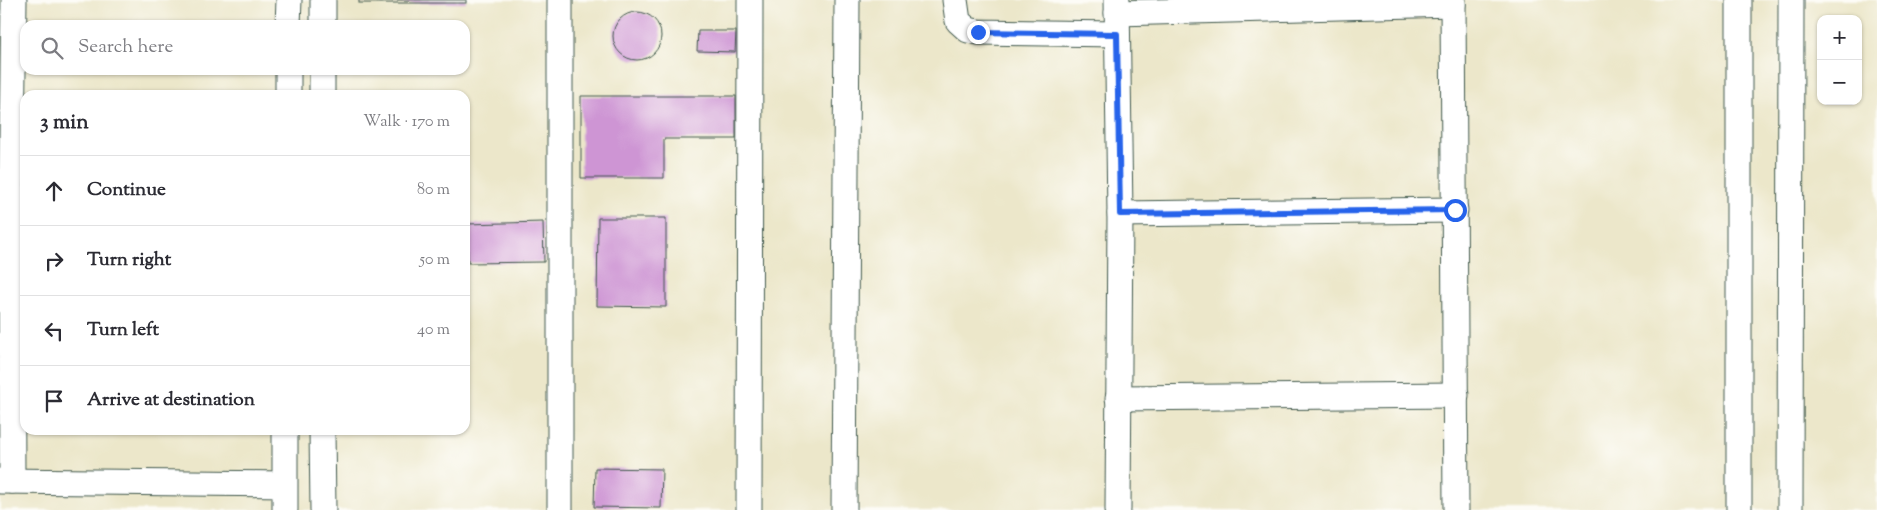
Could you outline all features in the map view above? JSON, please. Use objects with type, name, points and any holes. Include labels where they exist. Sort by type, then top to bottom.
[{"type":"street","points":[[14,0],[6,215],[6,481],[284,484]]},
{"type":"street","points":[[288,20],[289,0]]},
{"type":"street","points":[[323,0],[323,20]]},
{"type":"street","points":[[560,0],[560,510]]},
{"type":"street","points":[[749,510],[750,0]]},
{"type":"street","points":[[844,510],[846,0]]},
{"type":"street","points":[[955,0],[958,21],[968,30],[978,32],[1117,16],[1453,2],[1456,510]]},
{"type":"street","points":[[1738,510],[1740,0]]},
{"type":"street","points":[[1790,510],[1791,0]]},
{"type":"street","points":[[1117,16],[1120,214],[1118,510]]},
{"type":"street","points":[[288,75],[288,90]]},
{"type":"street","points":[[322,75],[322,90]]},
{"type":"street","points":[[1120,214],[1455,210]]},
{"type":"street","points":[[1118,398],[1456,395]]},
{"type":"street","points":[[284,510],[285,435]]},
{"type":"street","points":[[322,435],[323,510]]},
{"type":"building","points":[[359,0],[466,0],[466,3],[359,3]]},
{"type":"building","points":[[637,12],[646,14],[654,19],[659,27],[661,36],[659,45],[654,53],[646,58],[637,60],[628,58],[620,53],[615,45],[613,36],[615,27],[620,19],[628,14]]},
{"type":"building","points":[[698,31],[736,31],[735,52],[697,51]]},
{"type":"building","points":[[581,96],[736,96],[736,139],[664,139],[664,178],[581,178]]},
{"type":"building","points":[[598,218],[666,218],[666,307],[597,306]]},
{"type":"building","points":[[543,222],[544,262],[470,263],[470,224]]},
{"type":"building","points":[[595,468],[662,469],[661,508],[594,507]]},
{"type":"route","points":[[978,32],[1117,34],[1120,214],[1455,210]]}]
